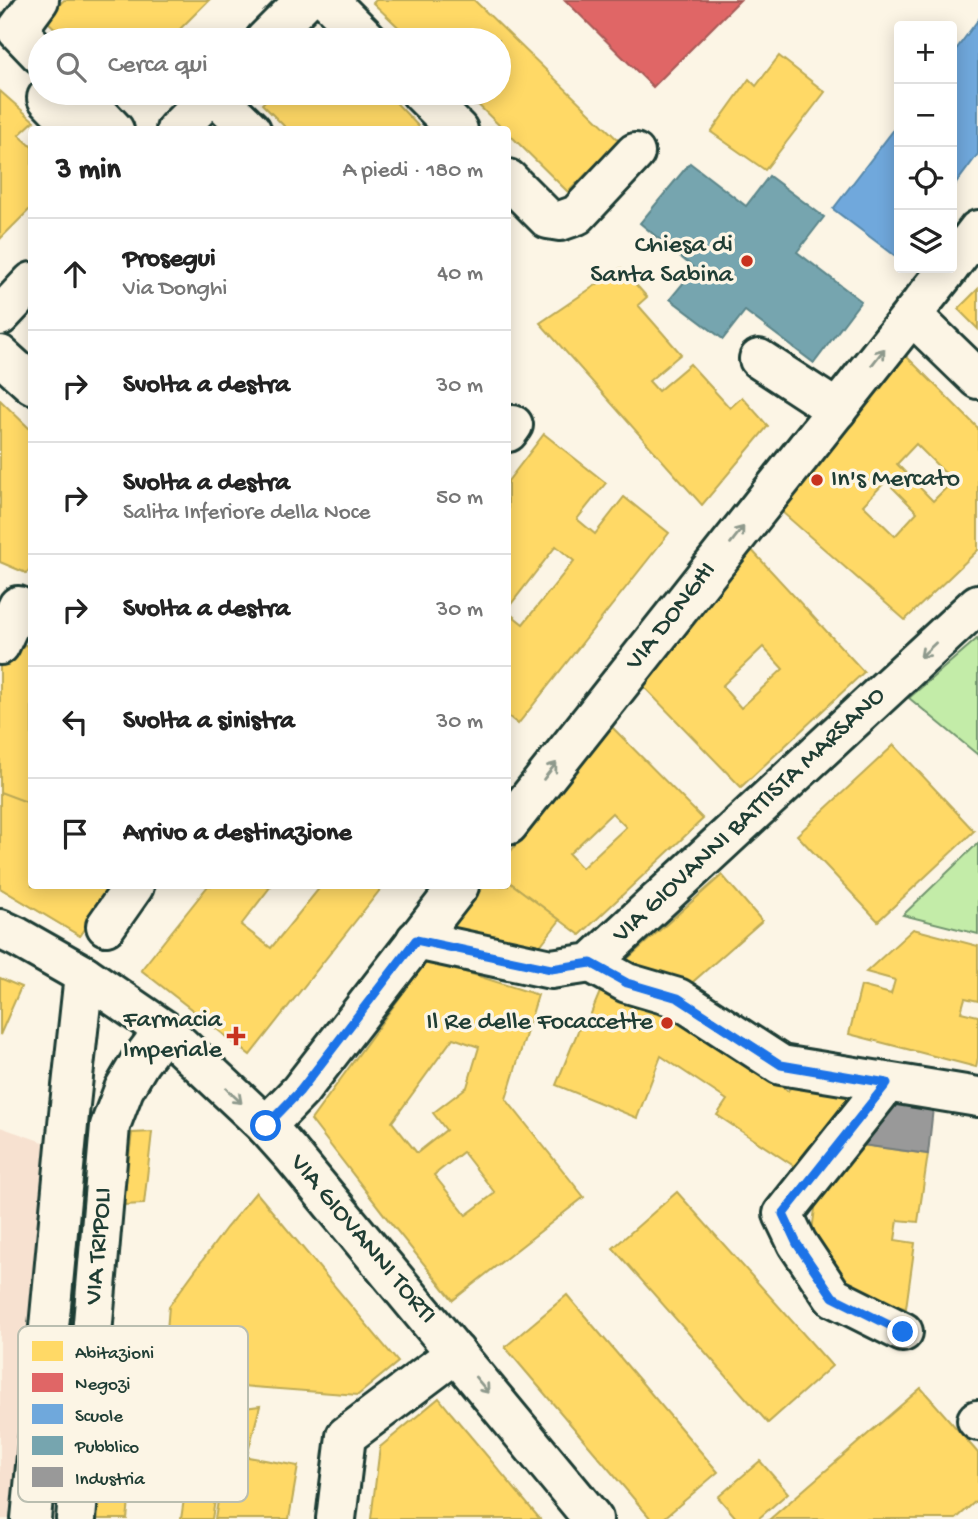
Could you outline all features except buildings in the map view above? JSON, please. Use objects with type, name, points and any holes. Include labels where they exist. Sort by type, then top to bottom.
[{"type":"street","points":[[28,41],[17,30],[39,0]]},
{"type":"street","points":[[277,28],[305,0]]},
{"type":"street","points":[[328,0],[356,28]]},
{"type":"street","points":[[67,105],[76,126]]},
{"type":"street","points":[[76,105],[108,126]]},
{"type":"street","points":[[180,126],[201,105]]},
{"type":"street","points":[[225,105],[247,126]]},
{"type":"street","points":[[433,105],[454,126]]},
{"type":"street","points":[[511,181],[548,219],[560,221],[577,215],[635,153]]},
{"type":"street","name":"VIA DONGHI","points":[[957,257],[978,230]]},
{"type":"street","name":"VIA DONGHI","points":[[511,821],[945,273]]},
{"type":"street","points":[[0,316],[28,286]]},
{"type":"street","points":[[912,315],[978,379]]},
{"type":"street","points":[[0,355],[28,380]]},
{"type":"street","points":[[760,359],[837,410]]},
{"type":"street","name":"VIA GIOVANNI BATTISTA MARSANO","points":[[416,940],[551,969],[591,963],[978,604]]},
{"type":"street","points":[[0,645],[16,605]]},
{"type":"street","points":[[106,926],[132,889]]},
{"type":"street","points":[[266,1126],[300,1091],[457,889]]},
{"type":"street","name":"VIA GIOVANNI TORTI","points":[[0,929],[84,975],[164,1030],[266,1126],[593,1519]]},
{"type":"street","points":[[591,963],[627,983],[678,998],[781,1065],[978,1097]]},
{"type":"street","points":[[49,1326],[84,975]]},
{"type":"street","name":"VIA TRIPOLI","points":[[93,1326],[110,1126],[124,1089],[164,1030]]},
{"type":"street","points":[[887,1083],[783,1214],[797,1244],[833,1297],[903,1332]]},
{"type":"street","points":[[336,1519],[346,1436],[456,1353]]},
{"type":"shaded area","points":[[0,1127],[86,1157],[71,1326],[18,1326],[18,1502],[55,1502],[53,1519],[0,1519]]},
{"type":"green space","points":[[978,638],[978,755],[909,698]]},
{"type":"green space","points":[[978,843],[978,934],[903,915]]},
{"type":"place","name":"Chiesa di Santa Sabina","points":[[747,261]]},
{"type":"place","name":"In's Mercato","points":[[817,480]]},
{"type":"place","name":"Il Re delle Focaccette","points":[[667,1023]]},
{"type":"place","name":"Farmacia Imperiale","points":[[236,1036]]},
{"type":"route","points":[[266,1126],[300,1091],[416,940],[551,969],[591,963],[627,983],[678,998],[781,1065],[887,1083],[783,1214],[797,1244],[833,1297],[903,1332]]}]
